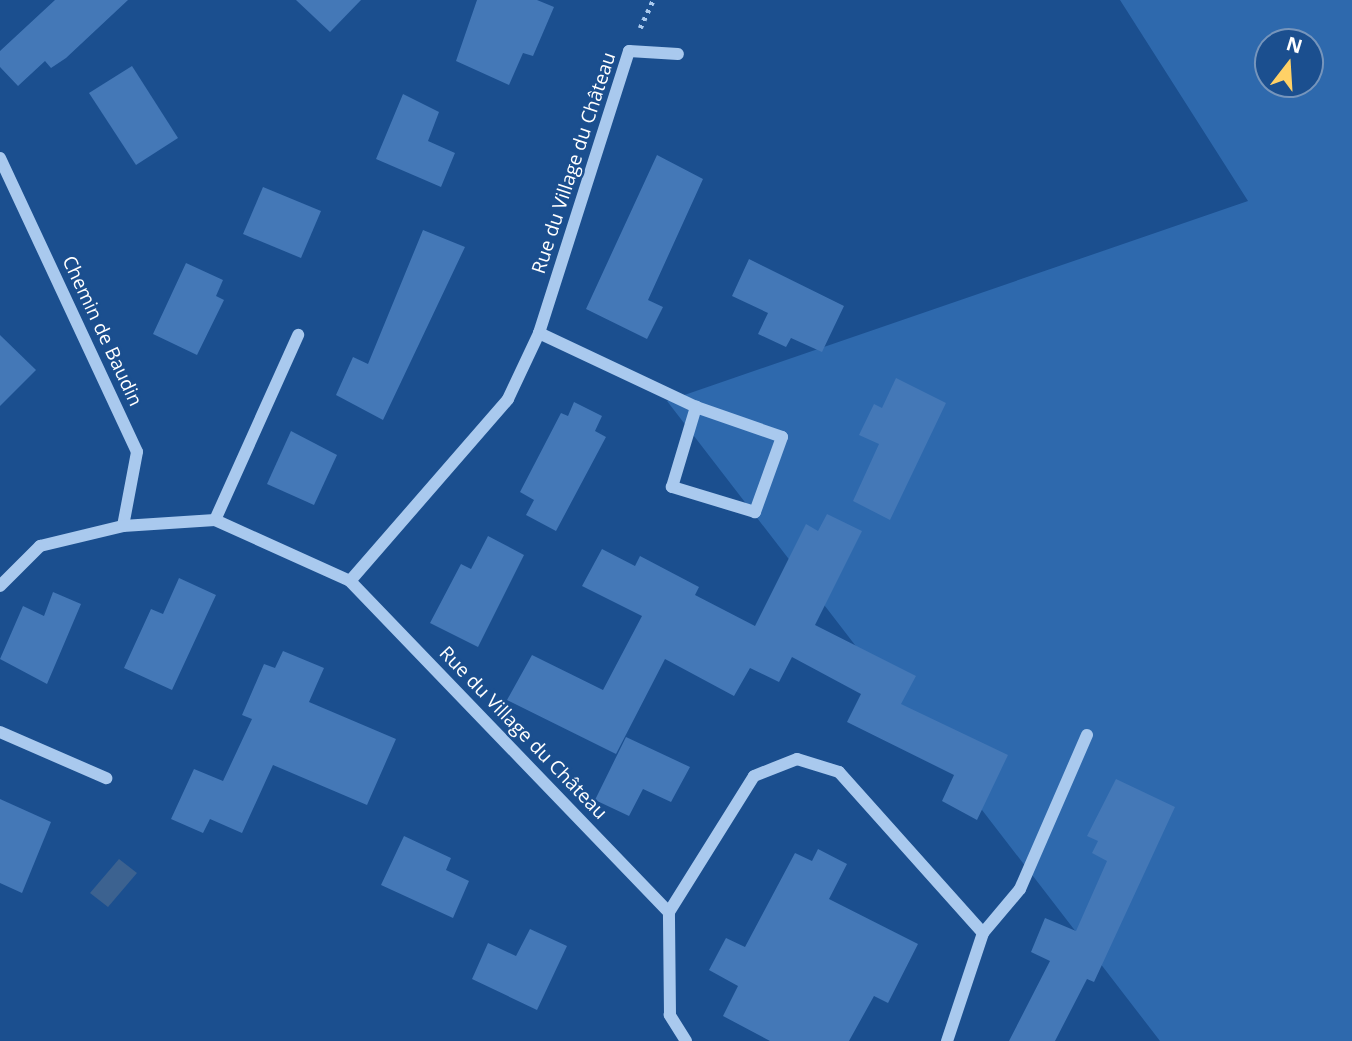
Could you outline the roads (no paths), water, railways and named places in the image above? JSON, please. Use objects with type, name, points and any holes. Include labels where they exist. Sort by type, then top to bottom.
[{"type":"street","name":"Rue du Village du Château","points":[[350,581],[508,399],[540,333],[629,51],[678,54]]},
{"type":"street","name":"Chemin de Baudin","points":[[0,158],[137,452],[122,526]]},
{"type":"street","points":[[540,333],[696,407],[782,437],[755,512],[672,487],[696,407]]},
{"type":"street","points":[[215,520],[299,335]]},
{"type":"street","name":"Rue du Village du Château","points":[[0,586],[40,546],[122,526],[215,520],[350,581],[669,912]]},
{"type":"street","points":[[0,732],[106,778]]},
{"type":"street","points":[[947,1041],[983,933],[1020,889],[1087,735]]},
{"type":"street","points":[[686,1041],[670,1014],[669,912],[754,776],[797,759],[839,772],[983,933]]}]
